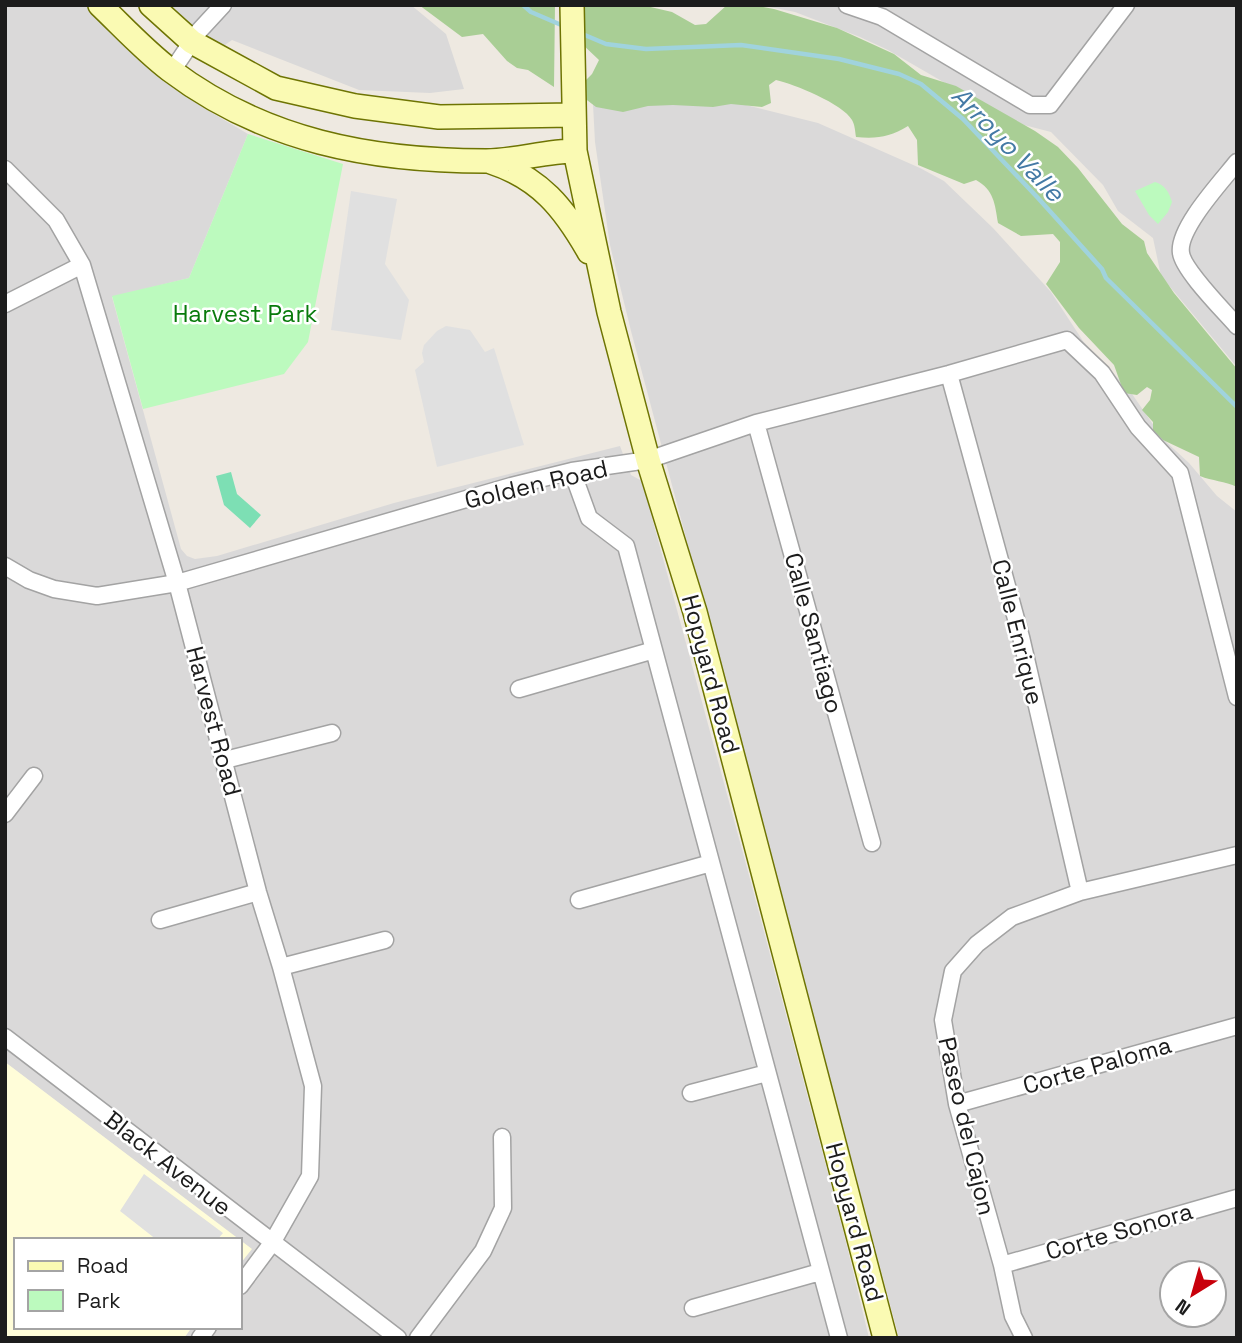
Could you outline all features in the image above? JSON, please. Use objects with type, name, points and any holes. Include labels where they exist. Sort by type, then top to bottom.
[{"type":"main road","points":[[100,5],[172,71],[219,101],[257,122],[326,146],[379,155],[488,161],[554,151],[575,151]]},
{"type":"main road","points":[[152,5],[192,42],[276,88],[355,106],[439,117],[573,115]]},
{"type":"main road","name":"Hopyard Road","points":[[572,5],[575,151],[599,270],[648,460],[695,612],[885,1338]]},
{"type":"main road","points":[[488,161],[534,182],[556,202],[578,232],[599,270]]},
{"type":"street","points":[[172,71],[199,31],[223,5]]},
{"type":"street","points":[[847,5],[882,17],[1030,105],[1050,105],[1126,5]]},
{"type":"street","points":[[1237,162],[1187,228],[1181,241],[1181,255],[1189,270],[1237,326]]},
{"type":"street","name":"Harvest Road","points":[[5,169],[56,220],[82,265],[177,583],[258,892],[313,1086],[310,1176],[272,1243],[242,1283]]},
{"type":"street","points":[[5,304],[82,265]]},
{"type":"street","name":"Golden Road","points":[[5,566],[29,580],[54,589],[97,596],[177,583],[572,471],[648,460],[756,422],[949,374],[1067,340],[1102,373],[1138,427],[1180,472],[1237,697]]},
{"type":"street","name":"Calle Enrique","points":[[949,374],[1021,637],[1080,892]]},
{"type":"street","name":"Calle Santiago","points":[[756,422],[873,843]]},
{"type":"street","name":"Hopyard Road","points":[[572,471],[589,518],[626,546],[839,1338]]},
{"type":"street","points":[[519,689],[654,650]]},
{"type":"street","points":[[225,760],[332,733]]},
{"type":"street","points":[[5,814],[34,776]]},
{"type":"street","name":"Paseo del Cajon","points":[[1024,1338],[1013,1316],[1002,1265],[957,1104],[943,1020],[953,971],[976,944],[1012,917],[1080,892],[1237,855]]},
{"type":"street","points":[[579,900],[711,863]]},
{"type":"street","points":[[160,920],[258,892]]},
{"type":"street","points":[[281,967],[385,940]]},
{"type":"street","name":"Corte Paloma","points":[[957,1104],[1237,1026]]},
{"type":"street","name":"Black Avenue","points":[[5,1037],[398,1338]]},
{"type":"street","points":[[691,1093],[767,1073]]},
{"type":"street","points":[[418,1338],[483,1251],[503,1208],[502,1137]]},
{"type":"street","name":"Corte Sonora","points":[[1002,1265],[1237,1198]]},
{"type":"street","points":[[693,1308],[821,1272]]},
{"type":"shaded area","points":[[5,5],[90,5],[134,55],[202,107],[248,134],[189,278],[112,297],[181,549],[187,556],[195,559],[217,556],[394,503],[620,446],[631,475],[642,481],[750,879],[869,1338],[184,1338],[191,1329],[242,1329],[242,1261],[251,1249],[242,1242],[242,1238],[237,1238],[5,1062]]},
{"type":"shaded area","points":[[164,5],[411,5],[446,34],[464,89],[430,93],[359,90],[232,40],[222,47]]},
{"type":"shaded area","points":[[759,5],[1237,5],[1237,367],[1161,276],[1153,238],[1118,211],[1103,185],[1051,132],[1024,125],[990,109],[888,50],[860,37],[795,12]]},
{"type":"shaded area","points":[[726,100],[818,123],[944,181],[993,228],[1051,292],[1083,341],[1130,391],[1163,439],[1189,463],[1217,496],[1237,512],[1237,1338],[899,1338],[631,331],[610,245],[595,142],[593,104]]},
{"type":"shaded area","points":[[351,191],[397,199],[385,264],[409,300],[401,340],[331,330]]},
{"type":"shaded area","points":[[446,326],[470,330],[485,352],[494,348],[524,445],[437,467],[415,370],[424,362],[424,345]]},
{"type":"shaded area","points":[[5,1062],[237,1238],[14,1238],[14,1329],[191,1329],[184,1338],[5,1338]]},
{"type":"shaded area","points":[[144,1174],[223,1233],[219,1238],[154,1238],[120,1211]]},
{"type":"shaded area","points":[[242,1241],[252,1249],[242,1262]]},
{"type":"green space","points":[[419,5],[555,5],[554,87],[528,70],[517,68],[507,61],[483,34],[462,37]]},
{"type":"green space","points":[[581,5],[642,5],[672,12],[695,25],[706,24],[727,5],[753,5],[774,9],[837,28],[894,54],[921,75],[956,86],[1058,147],[1122,224],[1144,241],[1147,253],[1174,293],[1237,369],[1237,487],[1200,476],[1199,457],[1163,440],[1153,430],[1153,422],[1142,410],[1150,400],[1152,390],[1147,387],[1137,395],[1124,393],[1114,365],[1079,328],[1046,284],[1060,262],[1060,242],[1053,234],[1021,236],[998,223],[993,198],[982,184],[976,180],[964,184],[918,165],[917,140],[908,126],[883,136],[856,137],[852,120],[839,108],[806,90],[776,80],[769,85],[771,103],[762,107],[731,104],[713,107],[673,105],[648,106],[623,112],[596,107],[583,97],[582,84],[592,74],[599,60],[581,43]]},
{"type":"green space","name":"Harvest Park","points":[[248,134],[343,164],[308,342],[284,374],[143,409],[112,296],[189,278]]},
{"type":"green space","points":[[1155,182],[1166,189],[1172,202],[1158,224],[1149,215],[1135,191]]},
{"type":"green space","points":[[231,472],[237,494],[261,515],[250,528],[224,505],[216,476]]},
{"type":"waterway","name":"Arroyo Valle","points":[[523,5],[531,12],[566,27]]},
{"type":"waterway","name":"Arroyo Valle","points":[[580,33],[606,44],[646,49],[741,45],[839,59],[899,74],[921,84],[963,119],[1102,269],[1106,278],[1237,407]]}]
